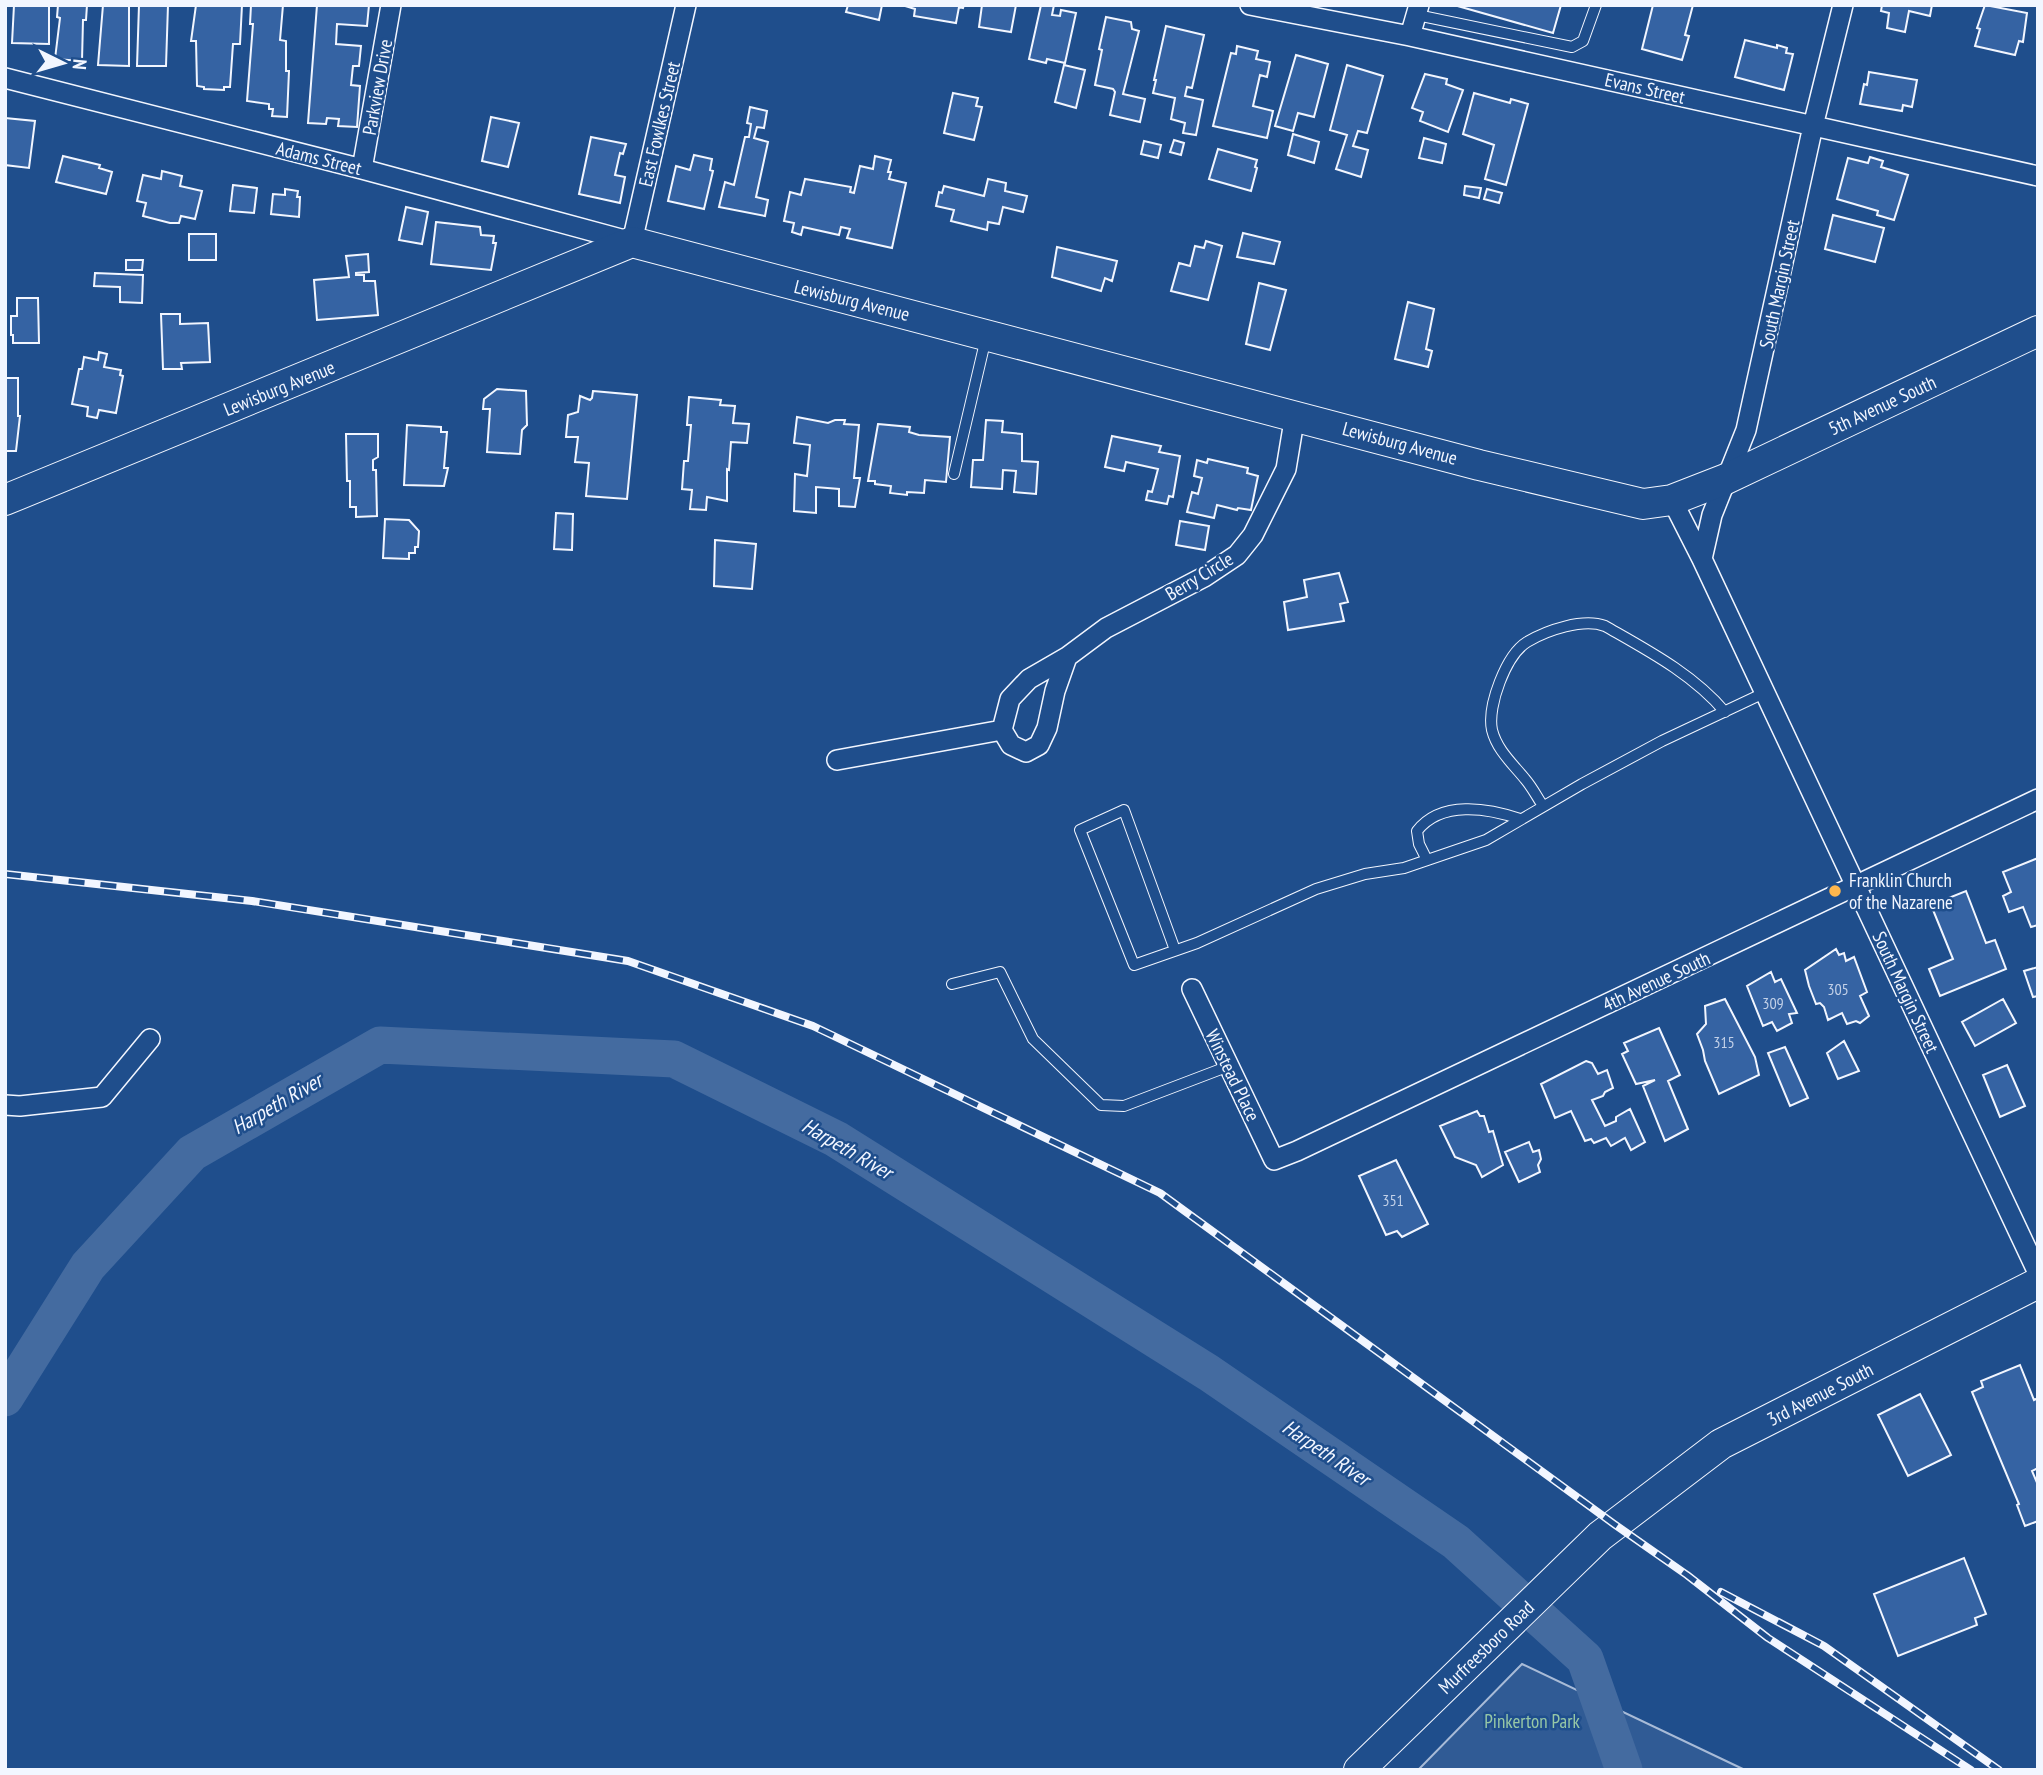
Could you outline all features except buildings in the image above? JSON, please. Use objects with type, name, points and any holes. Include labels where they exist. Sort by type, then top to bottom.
[{"type":"main road","name":"Lewisburg Avenue","points":[[5,500],[632,242],[1626,501],[1643,504],[1672,500],[1726,479]]},
{"type":"main road","name":"5th Avenue South","points":[[1726,479],[2038,331]]},
{"type":"main road","name":"3rd Avenue South","points":[[1607,1530],[1721,1444],[2038,1283]]},
{"type":"main road","name":"Murfreesboro Road","points":[[1359,1770],[1607,1530]]},
{"type":"street","name":"Parkview Drive","points":[[362,169],[391,5]]},
{"type":"street","name":"East Fowlkes Street","points":[[632,242],[686,5]]},
{"type":"street","name":"Evans Street","points":[[1250,5],[1410,36],[2038,176]]},
{"type":"street","name":"South Margin Street","points":[[1702,558],[1712,514],[1746,430],[1843,5]]},
{"type":"street","points":[[1410,36],[1418,10]]},
{"type":"street","name":"Adams Street","points":[[5,78],[362,169],[632,242]]},
{"type":"street","name":"Berry Circle","points":[[1002,730],[1010,699],[1029,680],[1067,657],[1106,628],[1204,577],[1237,555],[1253,535],[1286,469],[1295,415]]},
{"type":"street","name":"South Margin Street","points":[[1672,500],[1702,558],[2038,1273]]},
{"type":"street","points":[[837,760],[1002,730],[1011,745],[1026,752],[1039,745],[1047,728],[1055,691],[1067,657]]},
{"type":"street","name":"4th Avenue South","points":[[1274,1160],[2038,799]]},
{"type":"street","name":"Winstead Place","points":[[1192,989],[1274,1160]]},
{"type":"street","points":[[5,1105],[20,1106],[102,1097],[150,1039]]},
{"type":"lane","points":[[1418,10],[1556,46],[1572,47],[1583,41],[1596,5]]},
{"type":"lane","points":[[954,474],[987,335]]},
{"type":"lane","points":[[1543,806],[1526,780],[1500,750],[1490,718],[1501,678],[1511,659],[1526,643],[1592,621],[1605,626],[1686,676],[1712,697],[1725,712]]},
{"type":"lane","points":[[1175,950],[1124,810],[1080,830],[1134,965],[1197,943],[1316,889],[1365,874],[1404,868],[1486,840],[1662,741],[1764,693]]},
{"type":"lane","points":[[1427,860],[1419,844],[1417,831],[1423,822],[1451,811],[1474,808],[1497,811],[1520,819]]},
{"type":"lane","points":[[953,984],[1000,972],[1033,1039],[1101,1105],[1124,1106],[1229,1066]]},
{"type":"green space","name":"Pinkerton Park","points":[[1522,1664],[1745,1770],[1418,1770]]},
{"type":"waterway","name":"Harpeth River","points":[[5,1398],[88,1266],[192,1153],[380,1045],[674,1059],[836,1139],[1209,1373],[1456,1542],[1585,1659],[1624,1770]]},
{"type":"railway","points":[[5,874],[252,901],[628,961],[813,1026],[1160,1193],[1687,1575],[1768,1638],[1971,1770]]},
{"type":"railway","points":[[1721,1592],[1824,1646],[1999,1770]]},
{"type":"place","name":"Franklin Church of the Nazarene","points":[[1835,891]]}]
